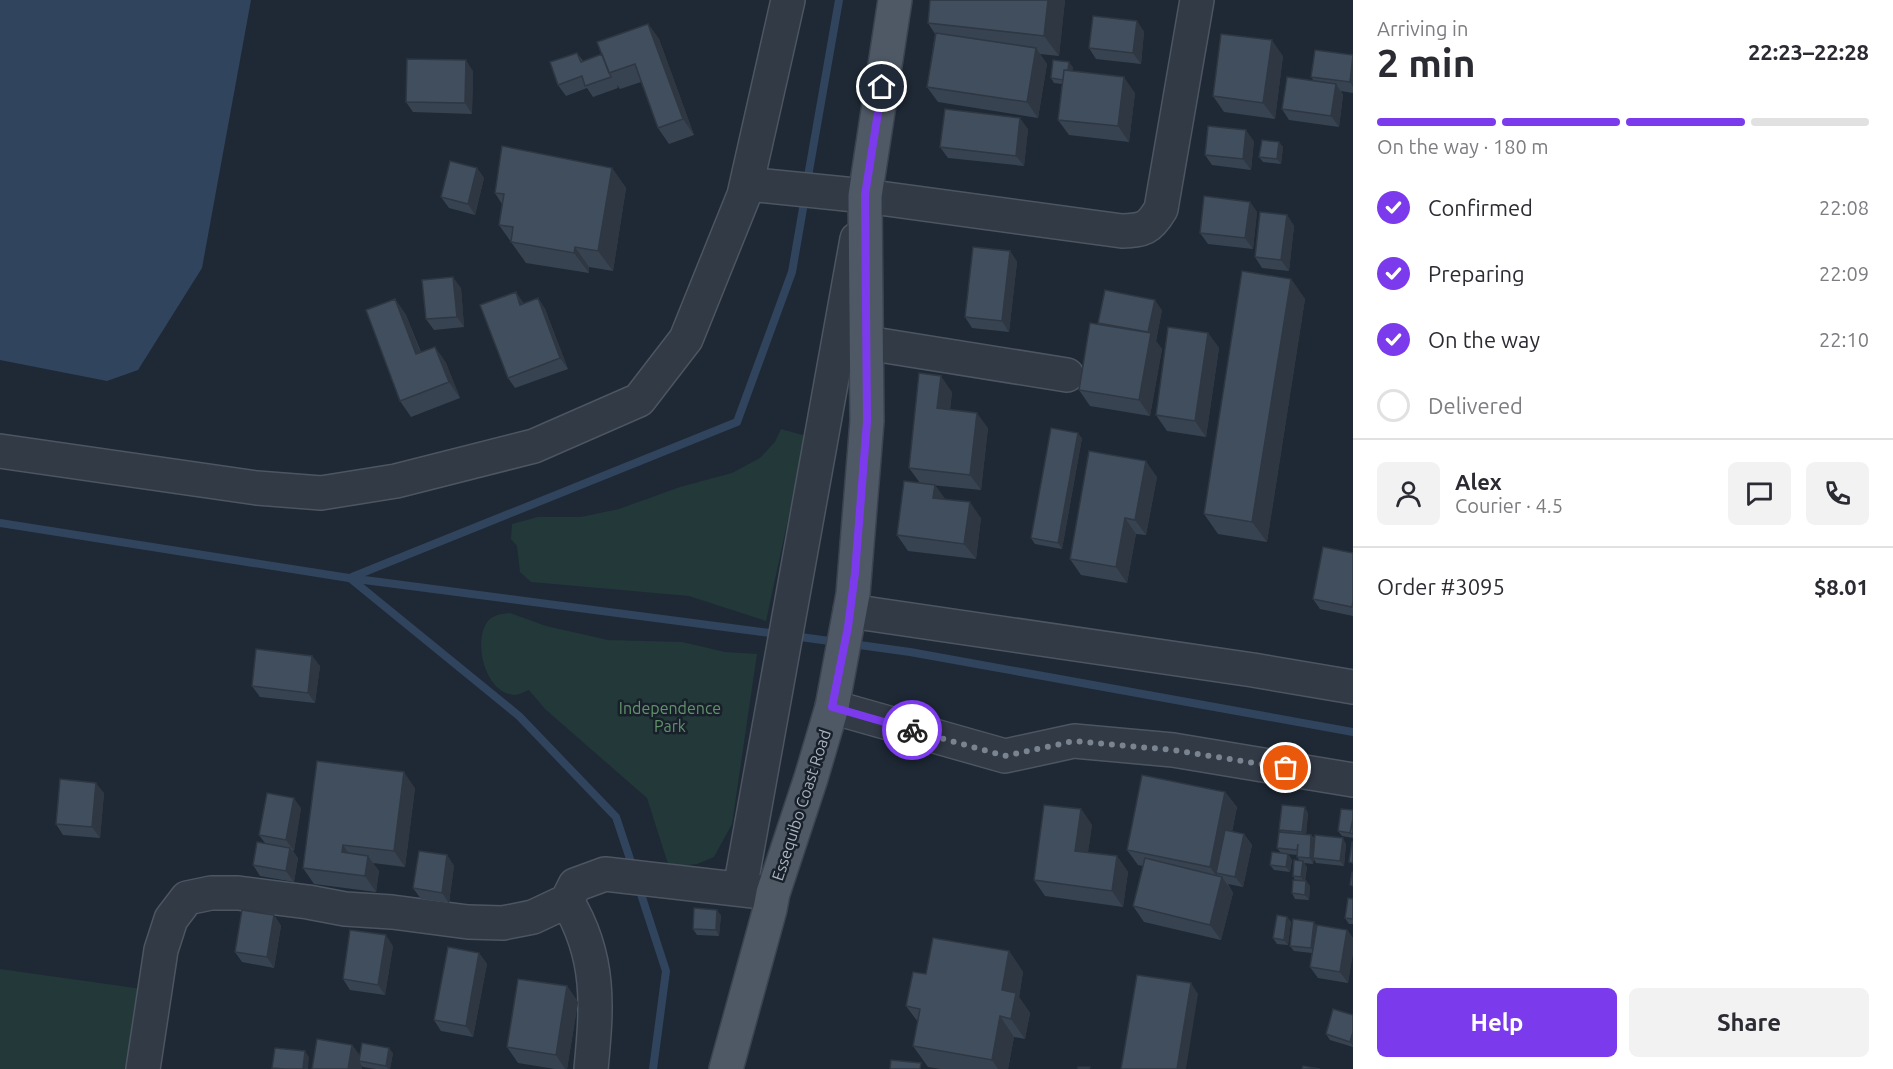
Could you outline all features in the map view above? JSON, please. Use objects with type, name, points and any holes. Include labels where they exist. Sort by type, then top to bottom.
[{"type":"main road","name":"Essequibo Coast Road","points":[[731,1068],[773,893],[811,777],[834,696],[853,594],[867,421],[867,343],[852,194],[895,0]]},
{"type":"street","points":[[0,451],[257,488],[321,493],[396,481],[534,446],[639,400],[686,339],[744,195],[789,0]]},
{"type":"street","points":[[747,184],[852,194],[1122,231],[1137,231],[1152,223],[1161,209],[1197,0]]},
{"type":"street","points":[[740,889],[792,601],[852,194]]},
{"type":"street","points":[[867,343],[1067,375]]},
{"type":"street","points":[[849,619],[1253,669],[1353,687]]},
{"type":"street","points":[[834,696],[1005,756],[1074,741],[1173,750],[1353,780]]},
{"type":"street","points":[[143,1069],[161,950],[171,919],[187,898],[211,893],[238,892],[345,909],[392,912],[468,922],[503,923],[533,917],[567,901],[575,885],[605,874],[773,893]]},
{"type":"street","points":[[567,901],[579,920],[596,986],[596,1021],[591,1069]]},
{"type":"green space","points":[[781,429],[806,436],[766,621],[689,596],[531,582],[520,572],[517,546],[511,539],[512,524],[538,517],[581,517],[619,509],[680,487],[732,473],[760,458],[775,442]]},
{"type":"green space","name":"Independence Park","points":[[510,613],[546,626],[608,640],[682,642],[725,652],[757,654],[732,824],[714,857],[697,864],[669,867],[647,798],[545,709],[529,690],[515,695],[496,686],[484,665],[481,641],[483,630],[493,617]]},
{"type":"green space","points":[[0,969],[149,990],[134,1069],[0,1069]]},
{"type":"water","points":[[0,0],[251,0],[202,268],[138,370],[107,381],[0,360]]},
{"type":"building","points":[[930,0],[1048,0],[1044,36],[928,23]]},
{"type":"building","points":[[1093,16],[1137,21],[1133,53],[1089,48]]},
{"type":"building","points":[[648,24],[683,119],[658,128],[635,64],[609,73],[597,42]]},
{"type":"building","points":[[936,33],[1036,48],[1027,102],[927,87]]},
{"type":"building","points":[[1221,34],[1272,40],[1263,103],[1213,96]]},
{"type":"building","points":[[1315,50],[1353,55],[1350,82],[1311,77]]},
{"type":"building","points":[[577,53],[581,62],[602,54],[611,77],[585,86],[582,76],[558,85],[550,62]]},
{"type":"building","points":[[407,59],[466,60],[465,103],[406,102]]},
{"type":"building","points":[[1053,60],[1069,62],[1068,70],[1064,70],[1063,80],[1051,78]]},
{"type":"building","points":[[1064,70],[1124,77],[1118,126],[1058,120]]},
{"type":"building","points":[[1287,77],[1336,84],[1331,116],[1282,109]]},
{"type":"building","points":[[945,109],[1020,118],[1016,156],[940,147]]},
{"type":"building","points":[[1208,126],[1246,130],[1243,159],[1205,155]]},
{"type":"building","points":[[1262,140],[1279,142],[1277,159],[1259,157]]},
{"type":"building","points":[[502,146],[612,168],[598,251],[575,247],[574,253],[511,242],[513,227],[499,225],[504,194],[495,193]]},
{"type":"building","points":[[450,161],[477,168],[468,204],[441,197]]},
{"type":"building","points":[[1204,196],[1250,202],[1245,238],[1200,233]]},
{"type":"building","points":[[1260,212],[1287,215],[1281,260],[1255,257]]},
{"type":"building","points":[[973,247],[1010,251],[1002,321],[965,317]]},
{"type":"building","points":[[1242,271],[1291,279],[1252,522],[1204,514]]},
{"type":"building","points":[[453,277],[457,317],[426,319],[422,280]]},
{"type":"building","points":[[1105,290],[1155,300],[1148,332],[1098,323]]},
{"type":"building","points":[[516,292],[520,305],[538,298],[560,358],[508,378],[480,305]]},
{"type":"building","points":[[395,299],[416,354],[435,347],[449,382],[400,401],[366,310]]},
{"type":"building","points":[[1090,323],[1151,333],[1139,400],[1079,390]]},
{"type":"building","points":[[1168,327],[1208,333],[1195,421],[1156,415]]},
{"type":"building","points":[[919,373],[941,376],[937,408],[977,413],[970,475],[909,468]]},
{"type":"building","points":[[1051,428],[1078,433],[1058,543],[1031,538]]},
{"type":"building","points":[[1089,451],[1146,461],[1135,520],[1125,518],[1116,567],[1070,559]]},
{"type":"building","points":[[904,481],[935,485],[933,498],[970,502],[964,544],[897,535]]},
{"type":"building","points":[[1323,547],[1353,553],[1352,607],[1313,599]]},
{"type":"building","points":[[256,649],[312,656],[308,693],[252,686]]},
{"type":"building","points":[[317,761],[404,772],[394,851],[343,845],[342,852],[368,856],[365,876],[303,868]]},
{"type":"building","points":[[1142,775],[1225,792],[1210,867],[1127,850]]},
{"type":"building","points":[[60,779],[96,783],[92,827],[56,824]]},
{"type":"building","points":[[267,793],[294,798],[286,840],[259,835]]},
{"type":"building","points":[[1044,805],[1081,809],[1075,851],[1117,856],[1112,891],[1034,880]]},
{"type":"building","points":[[1282,805],[1305,807],[1302,832],[1279,830]]},
{"type":"building","points":[[1341,809],[1353,810],[1350,833],[1338,831]]},
{"type":"building","points":[[1225,830],[1244,834],[1235,877],[1216,873]]},
{"type":"building","points":[[1279,832],[1311,835],[1310,858],[1297,857],[1298,844],[1297,850],[1277,848]]},
{"type":"building","points":[[1315,835],[1343,838],[1340,861],[1313,858]]},
{"type":"building","points":[[257,842],[290,848],[286,871],[253,865]]},
{"type":"building","points":[[1353,843],[1353,863],[1349,862]]},
{"type":"building","points":[[419,851],[447,855],[442,893],[413,888]]},
{"type":"building","points":[[1272,852],[1288,854],[1286,867],[1270,865]]},
{"type":"building","points":[[1145,858],[1222,877],[1210,925],[1133,906]]},
{"type":"building","points":[[1294,860],[1303,861],[1301,877],[1293,876]]},
{"type":"building","points":[[1353,872],[1353,886],[1350,885]]},
{"type":"building","points":[[1293,880],[1306,881],[1305,895],[1292,893]]},
{"type":"building","points":[[1348,898],[1353,899],[1353,919],[1345,918]]},
{"type":"building","points":[[694,908],[717,910],[716,930],[693,929]]},
{"type":"building","points":[[242,910],[274,915],[267,957],[235,952]]},
{"type":"building","points":[[1277,915],[1287,917],[1284,940],[1273,938]]},
{"type":"building","points":[[1293,919],[1314,922],[1311,948],[1290,946]]},
{"type":"building","points":[[1317,925],[1347,930],[1340,972],[1310,967]]},
{"type":"building","points":[[350,930],[386,935],[378,985],[343,979]]},
{"type":"building","points":[[933,938],[1009,951],[1002,990],[1016,993],[1011,1019],[1000,1016],[992,1060],[913,1046],[920,1009],[906,1006],[913,972],[926,974]]},
{"type":"building","points":[[448,947],[479,953],[466,1026],[434,1020]]},
{"type":"building","points":[[1137,975],[1191,983],[1177,1069],[1121,1069]]},
{"type":"building","points":[[518,979],[567,986],[556,1055],[507,1047]]},
{"type":"building","points":[[1333,1009],[1353,1015],[1353,1032],[1350,1042],[1326,1034]]},
{"type":"building","points":[[317,1039],[352,1045],[348,1069],[312,1069]]},
{"type":"building","points":[[362,1043],[389,1048],[386,1066],[359,1061]]},
{"type":"building","points":[[275,1048],[305,1051],[303,1069],[272,1068]]},
{"type":"building","points":[[891,1060],[921,1063],[920,1069],[890,1069]]},
{"type":"building","points":[[1303,1066],[1320,1069],[1302,1069]]},
{"type":"building","points":[[1078,1067],[1090,1067],[1089,1069],[1078,1069]]},
{"type":"waterway","points":[[807,182],[839,0]]},
{"type":"waterway","points":[[352,577],[737,422],[792,272],[805,197]]},
{"type":"waterway","points":[[0,523],[349,578],[778,634]]},
{"type":"waterway","points":[[351,579],[519,716],[616,817],[633,868]]},
{"type":"waterway","points":[[793,636],[837,642]]},
{"type":"waterway","points":[[852,644],[910,652],[1353,732]]},
{"type":"waterway","points":[[639,888],[666,971],[653,1069]]},
{"type":"way so far","points":[[912,730],[1005,756],[1074,741],[1173,750],[1286,768]]},
{"type":"route","points":[[882,87],[865,195],[867,421],[855,573],[848,627],[832,707],[912,730]]}]
